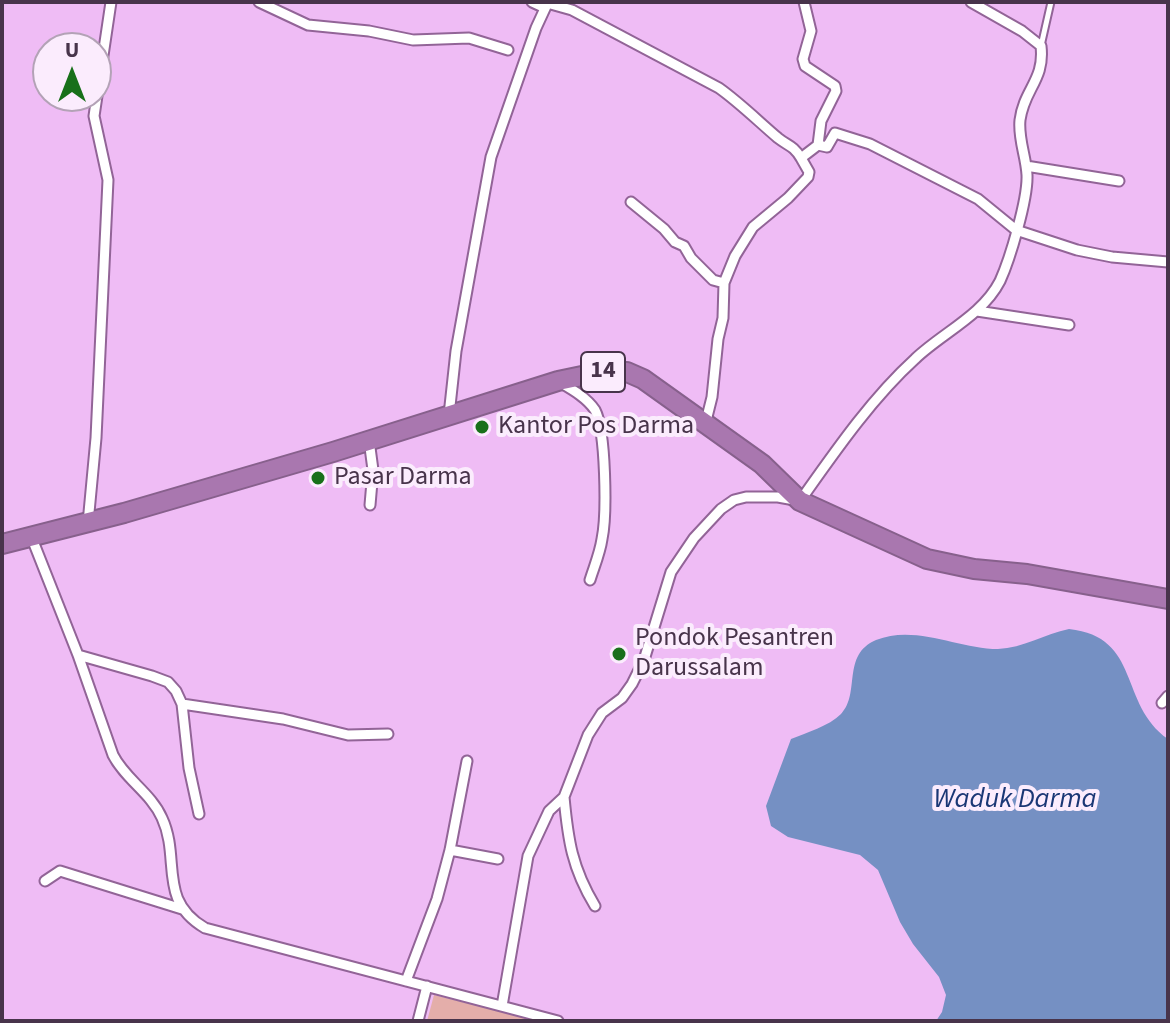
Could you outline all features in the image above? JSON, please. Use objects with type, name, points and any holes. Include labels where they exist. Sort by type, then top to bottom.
[{"type":"highway","name":"14","points":[[2,544],[88,523],[558,381],[601,372],[627,372],[643,379],[762,464],[800,501],[927,559],[1168,599]]},
{"type":"street","points":[[88,523],[96,438],[108,180],[94,116],[111,2]]},
{"type":"street","points":[[259,2],[308,25],[369,31],[413,40],[469,38],[508,50]]},
{"type":"street","points":[[532,2],[572,10],[719,88],[739,101],[779,140],[794,147],[809,172],[788,198],[753,227],[735,256],[724,283],[723,318],[705,425]]},
{"type":"street","points":[[801,158],[818,145],[821,121],[836,91],[835,86],[805,66],[803,59],[811,31],[804,2]]},
{"type":"street","points":[[502,1006],[528,856],[549,811],[564,797],[588,735],[602,713],[622,698],[632,684],[652,637],[671,572],[694,538],[721,509],[734,500],[778,497],[800,501],[870,408],[914,359],[977,311],[999,283],[1025,192],[1026,166],[1020,123],[1024,102],[1041,72],[1043,61],[1041,46],[1022,31],[971,2]]},
{"type":"street","points":[[449,415],[456,351],[491,157],[547,4]]},
{"type":"street","points":[[818,145],[827,147],[835,133],[870,144],[978,199],[1016,230],[1077,250],[1168,262]]},
{"type":"street","points":[[1026,166],[1119,181]]},
{"type":"street","points":[[631,202],[675,242],[684,246],[691,258],[713,280],[724,283]]},
{"type":"street","points":[[977,311],[1069,325]]},
{"type":"street","points":[[558,381],[580,394],[595,411],[602,440],[603,537],[590,580]]},
{"type":"street","points":[[369,440],[373,470],[370,505]]},
{"type":"street","points":[[31,536],[119,767],[146,795],[162,818],[173,885],[182,909],[192,920],[205,928],[553,1020]]},
{"type":"street","points":[[78,655],[168,682],[176,691],[182,704],[189,768],[199,814]]},
{"type":"street","points":[[182,704],[283,719],[348,735],[388,734]]},
{"type":"street","points":[[406,981],[437,899],[467,761]]},
{"type":"street","points":[[564,797],[569,849],[580,882],[595,906]]},
{"type":"street","points":[[450,850],[498,859]]},
{"type":"street","points":[[45,881],[60,871],[182,909]]},
{"type":"street","points":[[418,1021],[427,986]]},
{"type":"lane","points":[[1041,46],[1051,2]]},
{"type":"shaded area","points":[[434,995],[539,1021],[427,1021]]},
{"type":"water","name":"Waduk Darma","points":[[1069,629],[1092,635],[1108,645],[1119,658],[1152,725],[1168,739],[1168,1021],[936,1021],[946,995],[939,977],[900,922],[878,870],[860,855],[788,837],[771,826],[766,806],[791,739],[824,726],[841,714],[850,696],[859,655],[876,640],[891,636],[921,636],[998,649]]},
{"type":"place","name":"Kantor Pos Darma","points":[[482,427]]},
{"type":"place","name":"Pasar Darma","points":[[318,478]]},
{"type":"place","name":"Pondok Pesantren Darussalam","points":[[619,654]]}]
